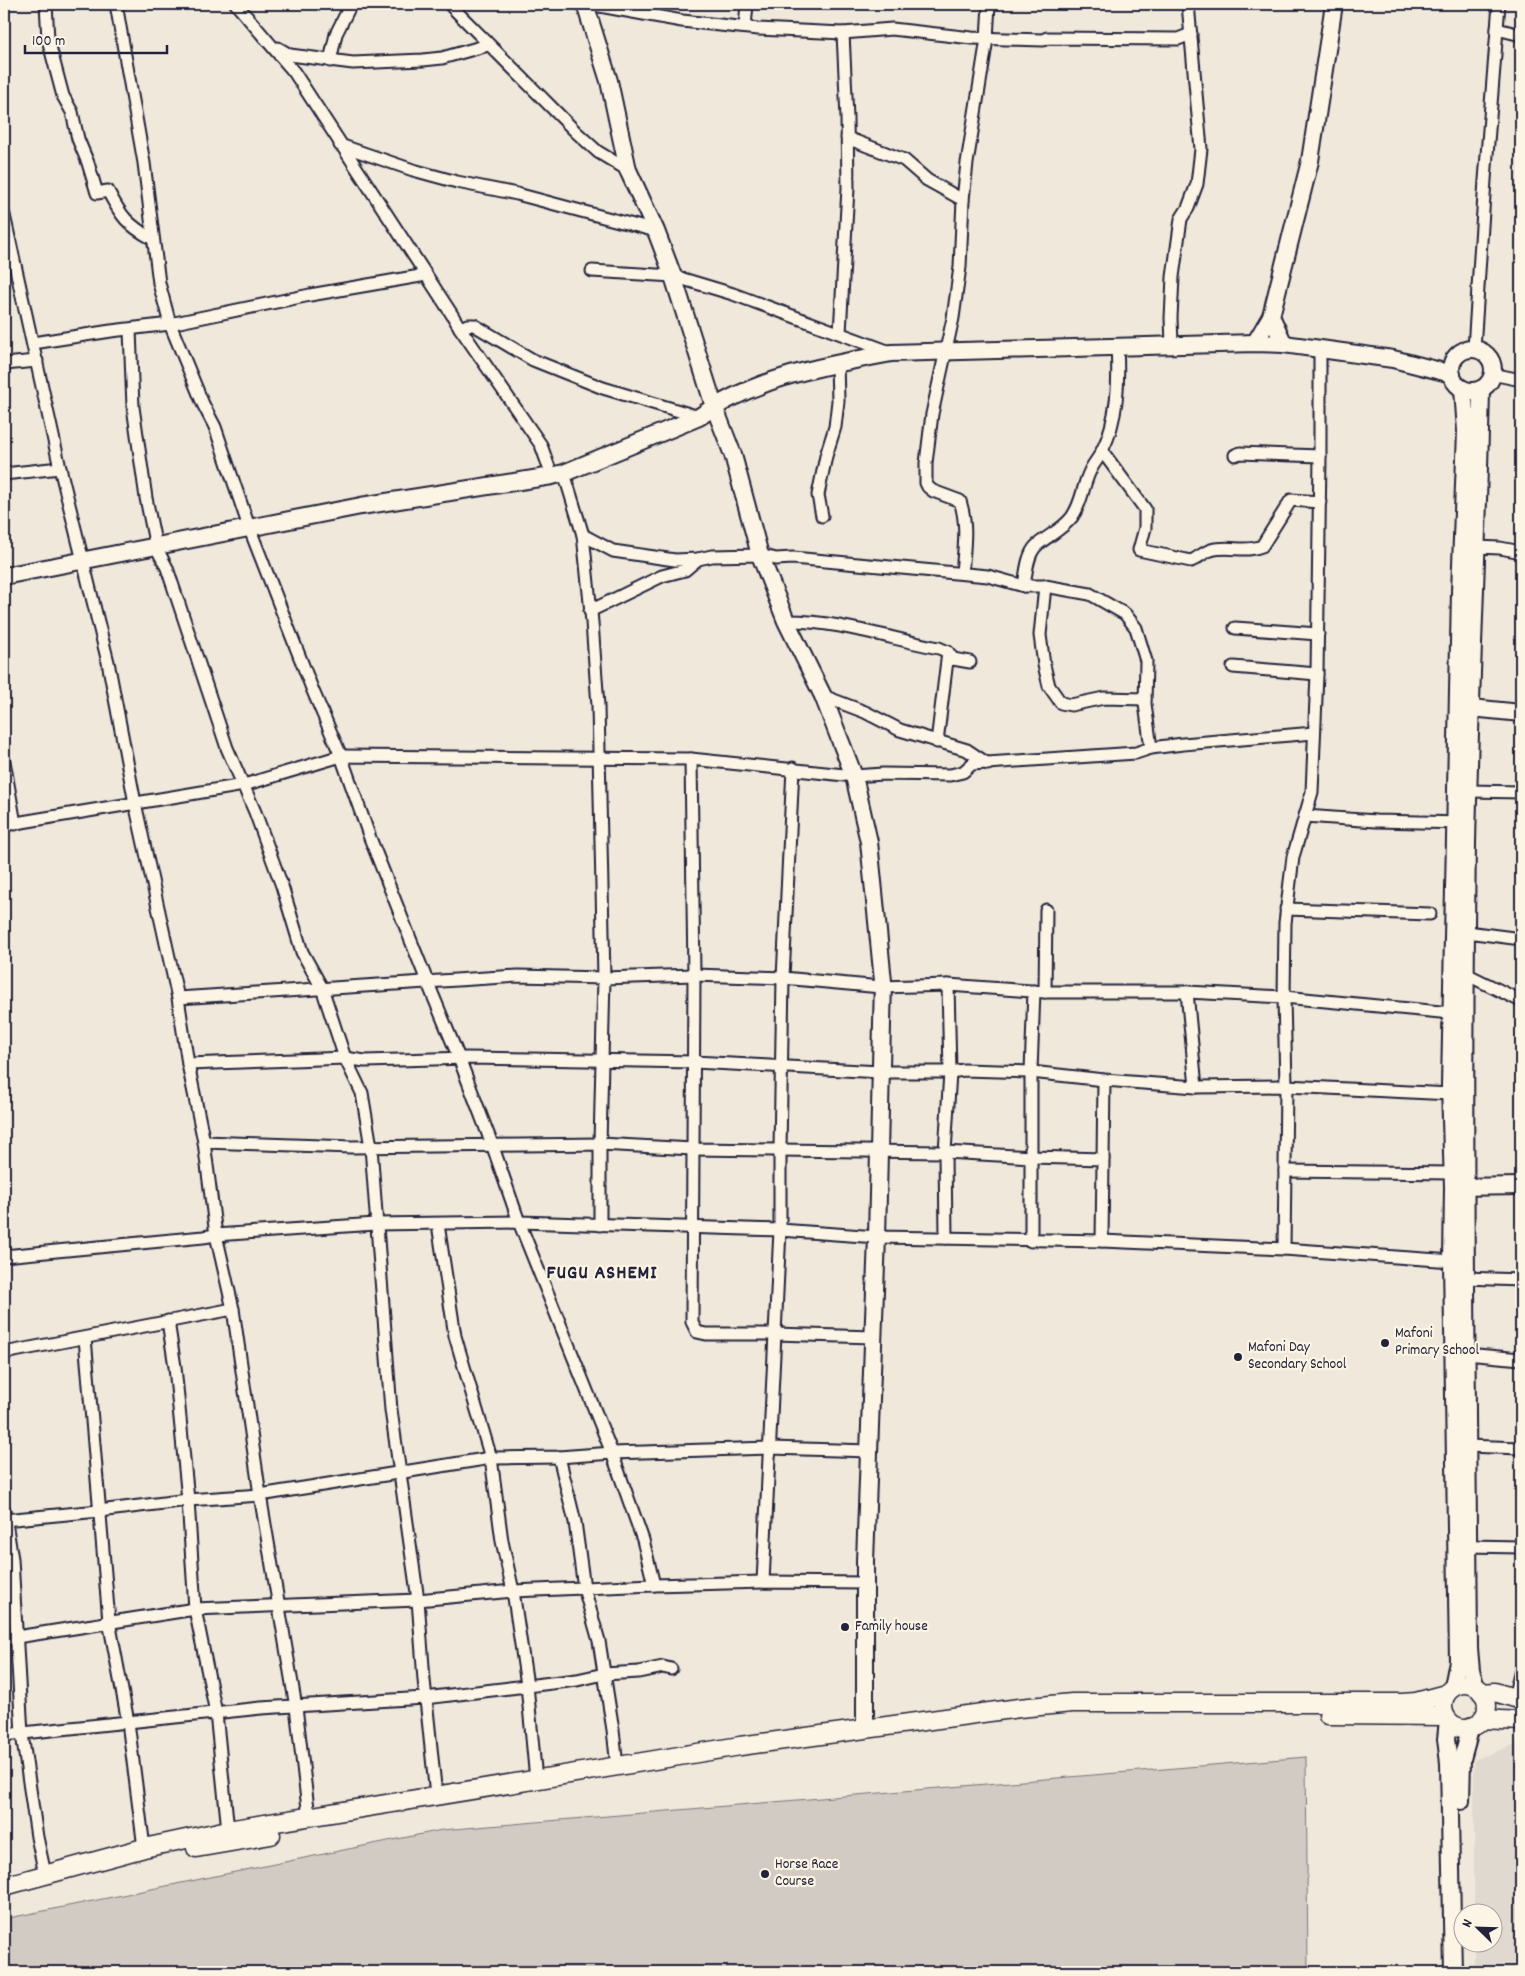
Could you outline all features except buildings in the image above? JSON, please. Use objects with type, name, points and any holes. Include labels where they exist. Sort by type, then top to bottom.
[{"type":"main road","points":[[585,4],[609,81],[628,170],[656,231],[673,276],[714,406],[732,455],[760,555],[786,621],[823,696],[854,776],[869,842],[883,981],[881,987],[877,1237],[866,1583],[865,1728]]},
{"type":"main road","points":[[1255,343],[1271,316],[1310,161],[1334,4]]},
{"type":"main road","points":[[1271,316],[1284,344]]},
{"type":"main road","points":[[4,576],[249,527],[370,505],[558,475],[699,417],[714,406],[765,384],[837,363],[891,353],[1255,343],[1284,344],[1453,367]]},
{"type":"main road","points":[[1474,349],[1489,358],[1493,369],[1490,380],[1481,389],[1475,391],[1463,389],[1454,380],[1453,367],[1463,351],[1474,349]]},
{"type":"main road","points":[[1453,1972],[1449,1763],[1446,1739],[1447,1718],[1443,1703],[1449,1691],[1458,1660],[1452,1261],[1467,932],[1461,823],[1460,592],[1466,439],[1463,389]]},
{"type":"main road","points":[[1463,1904],[1462,1759],[1476,1722],[1486,1706],[1471,1671],[1469,1648],[1465,1278],[1451,1094],[1451,1013],[1461,823],[1469,791],[1481,389]]},
{"type":"main road","points":[[1471,708],[1521,713]]},
{"type":"main road","points":[[1457,1182],[1521,1186]]},
{"type":"main road","points":[[4,1896],[174,1852],[773,1751],[1068,1714],[1232,1712],[1416,1702],[1449,1691],[1460,1684],[1468,1684],[1479,1690],[1495,1692],[1518,1699]]},
{"type":"main road","points":[[4,1886],[144,1848],[228,1830],[616,1766],[865,1728],[1019,1708],[1072,1703],[1113,1702],[1310,1709],[1447,1718],[1455,1725],[1463,1727],[1476,1722],[1521,1721]]},
{"type":"main road","points":[[1463,1954],[1464,1972]]},
{"type":"street","points":[[40,4],[56,4]]},
{"type":"street","points":[[46,4],[48,39],[54,66],[63,96],[72,112],[78,139],[97,192],[108,191],[118,210],[130,226],[153,239]]},
{"type":"street","points":[[116,4],[144,163],[159,283],[170,324],[203,404],[215,427],[249,527],[313,691],[341,756],[370,838],[426,982],[459,1058],[494,1147],[519,1222],[612,1453],[643,1540],[654,1585]]},
{"type":"street","points":[[236,4],[294,72],[460,328],[541,445],[558,475],[583,535],[598,706],[604,978],[600,1225]]},
{"type":"street","points":[[330,60],[336,34],[351,4]]},
{"type":"street","points":[[449,4],[488,45],[598,152],[628,170]]},
{"type":"street","points":[[589,4],[682,20],[745,27],[843,33],[892,29],[987,39],[1178,39],[1191,34]]},
{"type":"street","points":[[745,27],[747,4]]},
{"type":"street","points":[[962,573],[966,522],[960,500],[933,491],[926,483],[928,440],[953,318],[960,267],[963,200],[967,163],[987,39],[989,4]]},
{"type":"street","points":[[1172,344],[1173,277],[1181,219],[1188,208],[1197,184],[1202,149],[1188,4]]},
{"type":"street","points":[[1474,349],[1499,4]]},
{"type":"street","points":[[1497,29],[1521,35]]},
{"type":"street","points":[[840,333],[848,188],[848,118],[843,33]]},
{"type":"street","points":[[272,45],[290,55],[353,63],[442,58],[488,45]]},
{"type":"street","points":[[847,138],[904,160],[927,180],[948,194],[963,200]]},
{"type":"street","points":[[340,145],[413,170],[457,182],[518,194],[656,231]]},
{"type":"street","points":[[4,215],[8,252],[33,343],[60,468],[108,662],[135,804],[178,998],[188,1064],[204,1142],[216,1235],[233,1309],[260,1495],[296,1707],[309,1817]]},
{"type":"street","points":[[592,271],[673,276],[733,294],[891,353]]},
{"type":"street","points":[[33,343],[170,324],[310,295],[426,275]]},
{"type":"street","points":[[460,328],[468,324],[474,326],[533,360],[603,388],[699,417]]},
{"type":"street","points":[[130,330],[133,407],[146,498],[156,546],[167,568],[227,748],[244,785],[282,886],[302,952],[322,988],[345,1058],[362,1093],[370,1147],[391,1410],[418,1600],[425,1698],[436,1796]]},
{"type":"street","points":[[1024,586],[1031,555],[1036,546],[1049,538],[1071,519],[1081,501],[1090,471],[1102,451],[1113,424],[1118,371],[1117,346]]},
{"type":"street","points":[[1284,1249],[1286,909],[1293,857],[1312,792],[1318,634],[1320,349]]},
{"type":"street","points":[[4,364],[37,361]]},
{"type":"street","points":[[822,516],[818,496],[826,456],[835,427],[838,401],[837,363]]},
{"type":"street","points":[[1492,374],[1521,380]]},
{"type":"street","points":[[1102,451],[1145,509],[1145,528],[1139,550],[1191,561],[1211,550],[1226,548],[1255,549],[1262,546],[1291,500],[1320,502]]},
{"type":"street","points":[[1235,455],[1240,453],[1320,456]]},
{"type":"street","points":[[4,474],[60,468]]},
{"type":"street","points":[[583,535],[613,551],[675,560],[698,560],[712,556],[760,555],[776,559],[793,558],[988,576],[1024,586],[1045,586],[1090,594],[1125,614],[1136,628],[1146,661],[1145,699],[1151,748]]},
{"type":"street","points":[[1476,548],[1500,548],[1521,552]]},
{"type":"street","points":[[590,611],[662,576],[685,570],[698,560]]},
{"type":"street","points":[[1045,586],[1040,634],[1044,665],[1049,686],[1061,703],[1071,704],[1104,698],[1145,699]]},
{"type":"street","points":[[786,621],[800,621],[881,634],[939,648],[948,652],[953,659],[970,662]]},
{"type":"street","points":[[1236,628],[1318,634]]},
{"type":"street","points":[[938,742],[948,652]]},
{"type":"street","points":[[1233,667],[1317,674]]},
{"type":"street","points":[[823,696],[865,712],[900,730],[967,750],[988,764]]},
{"type":"street","points":[[4,761],[10,825],[244,785],[341,756],[691,759],[792,768],[854,776],[883,774],[950,775],[963,772],[972,764],[1136,753],[1151,748],[1314,734]]},
{"type":"street","points":[[691,759],[694,975],[692,1322],[697,1332],[706,1334],[873,1337]]},
{"type":"street","points":[[763,1582],[780,1230],[783,978],[792,768]]},
{"type":"street","points":[[1469,791],[1521,792]]},
{"type":"street","points":[[1305,816],[1376,821],[1461,823]]},
{"type":"street","points":[[1286,909],[1430,914]]},
{"type":"street","points":[[1031,1241],[1031,1072],[1046,910]]},
{"type":"street","points":[[1467,932],[1521,939]]},
{"type":"street","points":[[1466,974],[1521,1001]]},
{"type":"street","points":[[178,998],[518,976],[604,978],[694,975],[783,978],[881,987],[948,986],[1039,992],[1186,992],[1284,997],[1451,1013]]},
{"type":"street","points":[[946,1238],[945,1152],[950,1072],[948,986]]},
{"type":"street","points":[[1186,992],[1196,1087]]},
{"type":"street","points":[[188,1064],[345,1058],[365,1061],[459,1058],[694,1062],[880,1072],[950,1072],[964,1070],[1031,1072],[1196,1087],[1286,1086],[1451,1094]]},
{"type":"street","points":[[1102,1241],[1104,1080]]},
{"type":"street","points":[[204,1142],[370,1147],[494,1147],[600,1144],[693,1148],[945,1152],[1104,1159]]},
{"type":"street","points":[[1285,1171],[1457,1182]]},
{"type":"street","points":[[4,1256],[216,1235],[375,1224],[519,1222],[692,1226],[877,1237],[1102,1241],[1284,1249],[1452,1261]]},
{"type":"street","points":[[438,1224],[455,1336],[491,1458],[502,1541],[513,1591],[527,1685],[536,1780]]},
{"type":"street","points":[[1465,1278],[1521,1280]]},
{"type":"street","points":[[4,1353],[233,1309]]},
{"type":"street","points":[[168,1321],[175,1367],[188,1500],[195,1609],[216,1713],[228,1830]]},
{"type":"street","points":[[85,1338],[109,1621],[128,1722],[144,1848]]},
{"type":"street","points":[[1466,1354],[1521,1359]]},
{"type":"street","points":[[1466,1446],[1521,1448]]},
{"type":"street","points":[[45,1874],[37,1837],[22,1734],[12,1560],[4,1517],[99,1511],[188,1500],[260,1495],[491,1458],[770,1448],[870,1451]]},
{"type":"street","points":[[559,1457],[575,1522],[584,1588],[599,1641],[616,1766]]},
{"type":"street","points":[[1468,1546],[1521,1547]]},
{"type":"street","points":[[4,1639],[195,1609],[418,1600],[513,1591],[654,1585],[763,1582],[866,1583]]},
{"type":"street","points":[[4,1735],[261,1708],[425,1698],[577,1680],[604,1674],[663,1668],[671,1669]]},
{"type":"street","points":[[1518,1699],[1521,1669]]},
{"type":"shaded area","points":[[1521,1742],[1521,1972],[1474,1972],[1474,1954],[1502,1954],[1502,1904],[1474,1904],[1474,1760]]},
{"type":"shaded area","name":"Horse Race Course","points":[[1306,1757],[1308,1972],[5,1972],[4,1968],[4,1919],[442,1830]]},
{"type":"place","name":"Mafoni Primary School","points":[[1385,1343]]},
{"type":"place","name":"Mafoni Day Secondary School","points":[[1238,1357]]},
{"type":"place","name":"Family house","points":[[845,1627]]},
{"type":"place","name":"Horse Race Course","points":[[765,1874]]},
{"type":"district","name":"FUGU ASHEMI","points":[[602,1274]]}]
